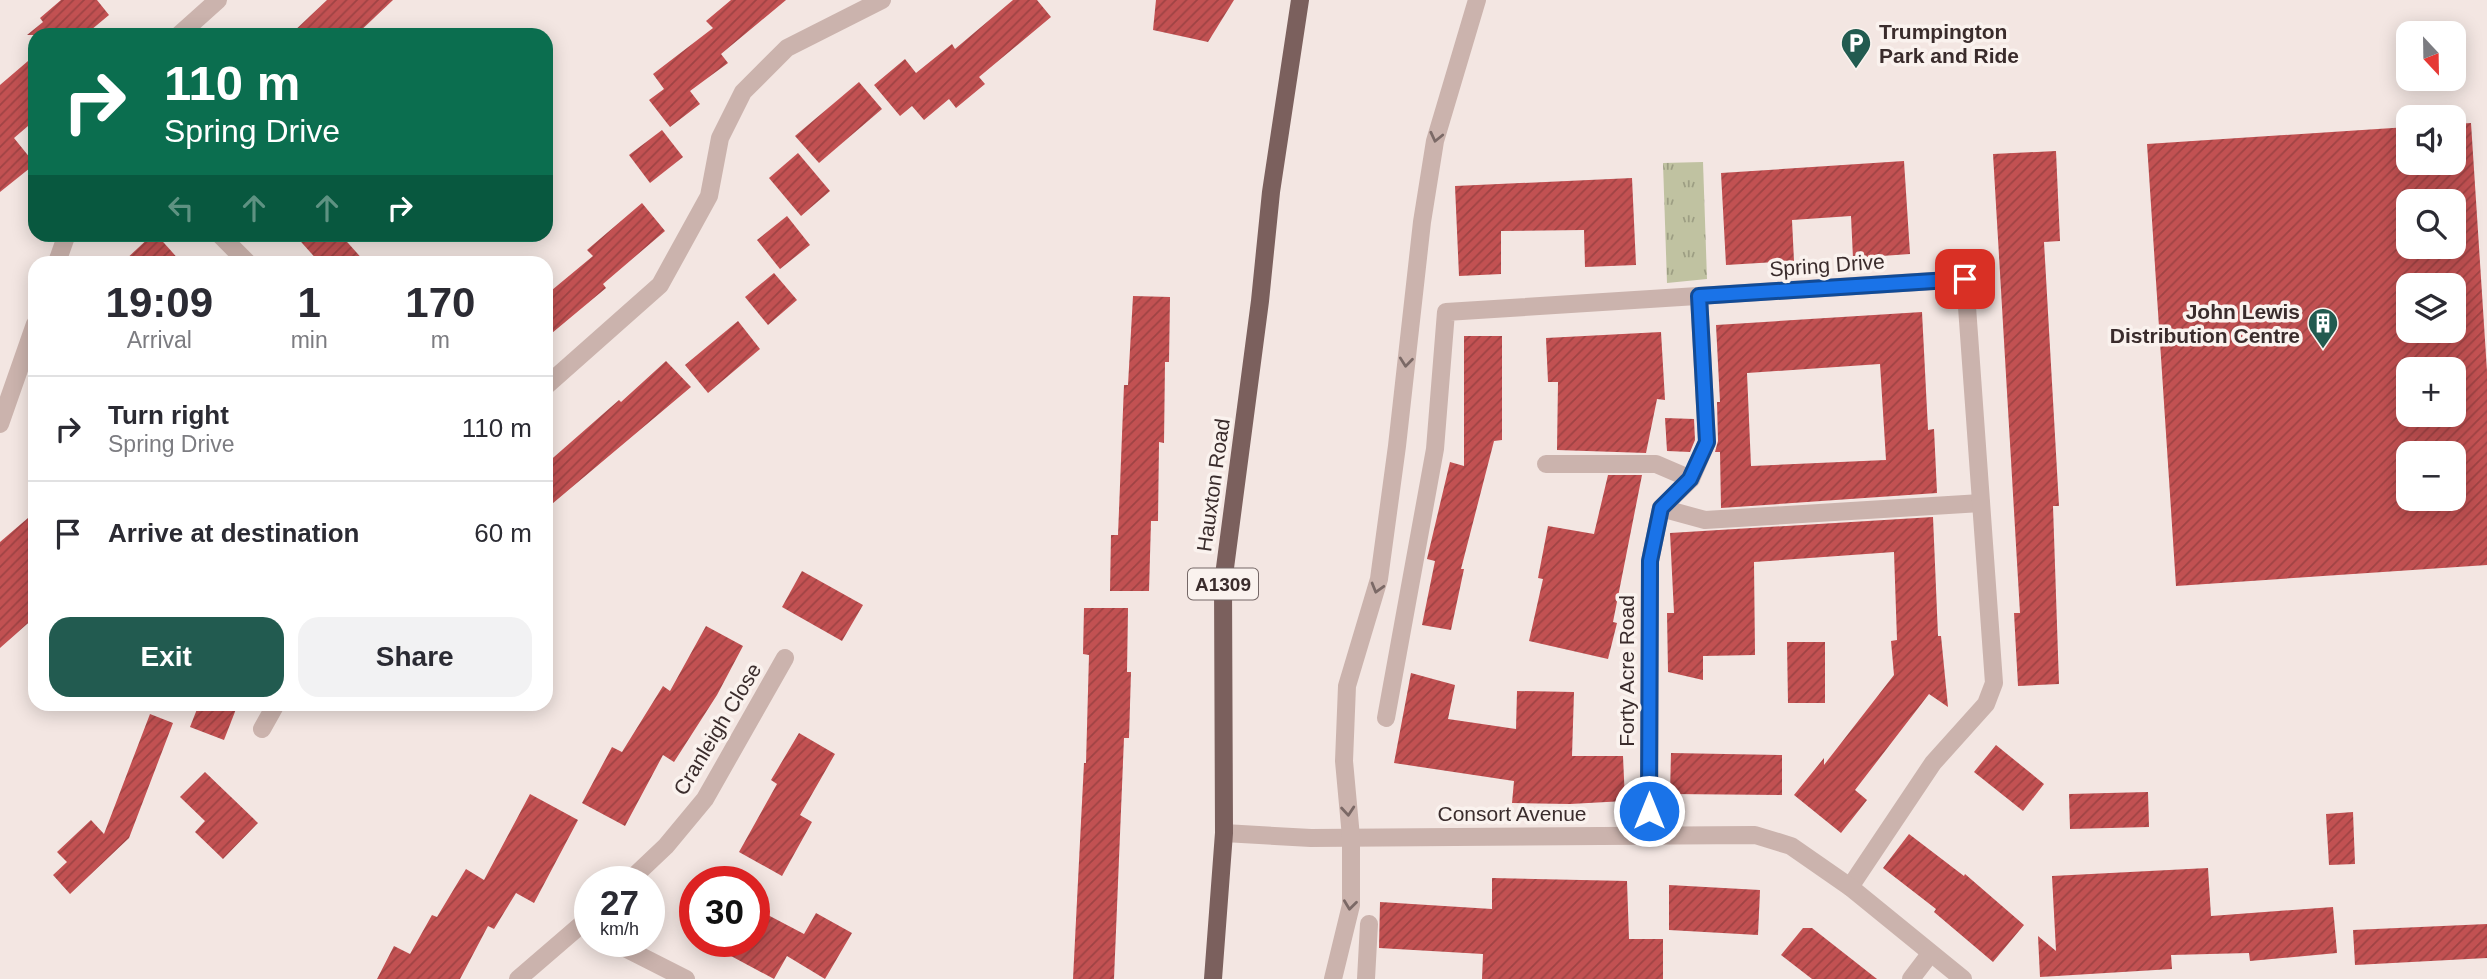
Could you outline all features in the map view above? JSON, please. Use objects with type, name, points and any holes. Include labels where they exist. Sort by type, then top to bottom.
[{"type":"main road","name":"Hauxton Road","points":[[1213,979],[1224,833],[1223,583],[1260,301],[1271,192],[1300,0]]},
{"type":"street","points":[[187,28],[218,0]]},
{"type":"street","points":[[553,380],[660,285],[709,196],[720,138],[743,92],[787,48],[882,0]]},
{"type":"street","points":[[1333,979],[1351,905],[1351,837],[1344,761],[1347,686],[1379,579],[1422,222],[1435,141],[1477,0]]},
{"type":"street","points":[[227,242],[241,256]]},
{"type":"street","name":"Spring Drive","points":[[1386,718],[1435,449],[1446,312],[1965,279],[1994,683],[1986,704],[1933,763],[1850,887]]},
{"type":"street","points":[[1699,296],[1707,442],[1690,479],[1661,508],[1705,520],[1981,503]]},
{"type":"street","points":[[0,424],[28,344]]},
{"type":"street","points":[[1546,464],[1656,464],[1690,479]]},
{"type":"street","name":"Forty Acre Road","points":[[1649,835],[1650,561],[1661,508]]},
{"type":"street","name":"Cranleigh Close","points":[[645,866],[666,846],[705,799],[785,658]]},
{"type":"street","points":[[262,729],[272,711]]},
{"type":"street","name":"Consort Avenue","points":[[1224,833],[1311,838],[1755,835],[1791,846],[1850,887],[1963,979]]},
{"type":"street","points":[[1366,979],[1369,924]]},
{"type":"street","points":[[518,979],[574,934]]},
{"type":"street","points":[[1911,979],[1930,954]]},
{"type":"street","points":[[643,957],[686,979]]},
{"type":"green space","points":[[1703,162],[1707,279],[1667,283],[1663,163]]},
{"type":"building","points":[[61,0],[97,0],[109,15],[93,28],[36,28],[43,22],[40,18]]},
{"type":"building","points":[[327,0],[393,0],[363,28],[297,28]]},
{"type":"building","points":[[731,0],[786,0],[721,54],[728,63],[690,91],[700,104],[670,127],[649,100],[664,89],[653,74],[713,28],[706,21]]},
{"type":"building","points":[[1013,0],[1037,0],[1051,17],[979,77],[985,84],[956,108],[949,99],[924,120],[912,106],[900,116],[874,85],[905,59],[916,73],[952,44],[955,49]]},
{"type":"building","points":[[1156,0],[1234,0],[1208,42],[1153,30]]},
{"type":"building","points":[[28,61],[28,126],[14,138],[28,155],[28,170],[0,192],[0,85]]},
{"type":"building","points":[[859,82],[882,109],[819,163],[795,136]]},
{"type":"building","name":"John Lewis Distribution Centre","points":[[2466,123],[2471,123],[2487,371],[2487,565],[2176,586],[2147,144],[2396,128],[2396,175],[2466,175]]},
{"type":"building","points":[[662,130],[683,157],[650,183],[629,155]]},
{"type":"building","points":[[2056,151],[2060,241],[2044,242],[2059,506],[2053,506],[2059,684],[2018,686],[2014,613],[2020,613],[1993,154]]},
{"type":"building","points":[[798,153],[830,191],[801,216],[769,178]]},
{"type":"building","points":[[1904,161],[1910,254],[1853,258],[1851,216],[1792,220],[1794,261],[1726,265],[1721,173]]},
{"type":"building","points":[[1632,178],[1636,265],[1585,267],[1584,230],[1501,231],[1501,274],[1459,276],[1455,186]]},
{"type":"building","points":[[642,203],[665,231],[603,284],[606,288],[553,332],[553,289],[593,256],[587,250]]},
{"type":"building","points":[[787,216],[810,245],[780,269],[757,240]]},
{"type":"building","points":[[144,242],[163,242],[176,256],[129,256]]},
{"type":"building","points":[[301,242],[347,242],[360,256],[314,256]]},
{"type":"building","points":[[774,273],[797,300],[768,325],[745,297]]},
{"type":"building","points":[[1133,296],[1170,297],[1169,362],[1165,362],[1164,443],[1159,442],[1158,521],[1151,521],[1149,591],[1110,591],[1111,535],[1118,535],[1124,385],[1128,385]]},
{"type":"building","points":[[1922,312],[1928,430],[1934,429],[1937,493],[1721,508],[1720,452],[1715,452],[1718,441],[1717,402],[1720,402],[1716,325]],"holes":[[[1880,364],[1886,460],[1751,466],[1747,373]]]},
{"type":"building","points":[[738,321],[760,349],[708,393],[685,365]]},
{"type":"building","points":[[1661,332],[1665,400],[1657,399],[1646,453],[1557,450],[1558,382],[1548,382],[1546,338]]},
{"type":"building","points":[[1464,336],[1502,336],[1502,440],[1494,441],[1461,569],[1464,569],[1451,630],[1422,625],[1435,561],[1427,559],[1450,462],[1464,466]]},
{"type":"building","points":[[666,361],[691,387],[553,503],[553,458],[619,400],[621,402]]},
{"type":"building","points":[[1665,418],[1694,419],[1695,440],[1690,452],[1667,451]]},
{"type":"building","points":[[1608,475],[1642,475],[1613,622],[1617,623],[1608,659],[1529,641],[1543,579],[1538,578],[1548,526],[1594,534]]},
{"type":"building","points":[[1933,517],[1938,636],[1941,636],[1948,707],[1929,694],[1855,790],[1867,800],[1841,833],[1794,795],[1824,758],[1824,765],[1894,675],[1891,641],[1897,640],[1894,552],[1754,562],[1755,655],[1703,656],[1703,680],[1668,672],[1667,613],[1674,613],[1670,533]]},
{"type":"building","points":[[28,518],[28,623],[0,648],[0,542]]},
{"type":"building","points":[[802,571],[863,605],[842,641],[782,607]]},
{"type":"building","points":[[1084,608],[1128,608],[1127,672],[1131,672],[1129,738],[1124,738],[1114,979],[1073,979],[1086,763],[1089,655],[1083,654]]},
{"type":"building","points":[[706,626],[743,646],[717,695],[674,762],[663,755],[625,826],[582,803],[612,747],[622,752],[663,686],[670,691]]},
{"type":"building","points":[[1787,642],[1825,642],[1825,703],[1788,703]]},
{"type":"building","points":[[1411,673],[1455,685],[1448,719],[1516,729],[1517,691],[1574,692],[1572,756],[1623,756],[1625,801],[1512,803],[1514,781],[1394,763]]},
{"type":"building","points":[[196,711],[235,711],[224,740],[190,727]]},
{"type":"building","points":[[150,714],[173,723],[129,838],[70,894],[53,875],[67,862],[57,852],[91,820],[104,834]]},
{"type":"building","points":[[799,733],[835,754],[800,815],[812,822],[782,876],[770,869],[770,866],[764,866],[739,852],[777,784],[771,780]]},
{"type":"building","points":[[1996,745],[2044,784],[2023,811],[1974,772]]},
{"type":"building","points":[[1671,753],[1782,755],[1782,795],[1670,794]]},
{"type":"building","points":[[205,772],[258,823],[223,859],[195,832],[205,821],[180,797]]},
{"type":"building","points":[[2148,792],[2149,827],[2070,829],[2069,794]]},
{"type":"building","points":[[530,794],[578,820],[534,903],[516,893],[494,929],[488,926],[460,979],[377,979],[394,946],[410,954],[432,915],[437,917],[466,869],[484,880]]},
{"type":"building","points":[[2353,812],[2355,864],[2329,865],[2326,814]]},
{"type":"building","points":[[1909,834],[1964,876],[1965,874],[2024,925],[1993,962],[1934,912],[1936,909],[1883,868]]},
{"type":"building","points":[[2208,868],[2211,916],[2333,907],[2337,953],[2250,961],[2249,953],[2171,955],[2172,969],[2040,977],[2038,936],[2056,951],[2052,876]]},
{"type":"building","points":[[1492,878],[1627,881],[1629,939],[1663,939],[1663,979],[1482,979],[1483,954],[1379,948],[1380,902],[1492,909]]},
{"type":"building","points":[[1669,885],[1760,890],[1758,935],[1669,930]]},
{"type":"building","points":[[816,913],[852,933],[825,979],[787,956],[774,979],[733,957],[770,957],[770,916],[804,934]]},
{"type":"building","points":[[2487,924],[2487,958],[2355,965],[2353,930]]},
{"type":"building","points":[[1803,928],[1812,928],[1877,979],[1812,979],[1781,955]]},
{"type":"place","name":"Trumpington Park and Ride","points":[[1856,70]]},
{"type":"place","name":"John Lewis Distribution Centre","points":[[2323,350]]},
{"type":"route","points":[[1649,811],[1650,561],[1661,508],[1690,479],[1707,442],[1699,296],[1965,279]]}]
